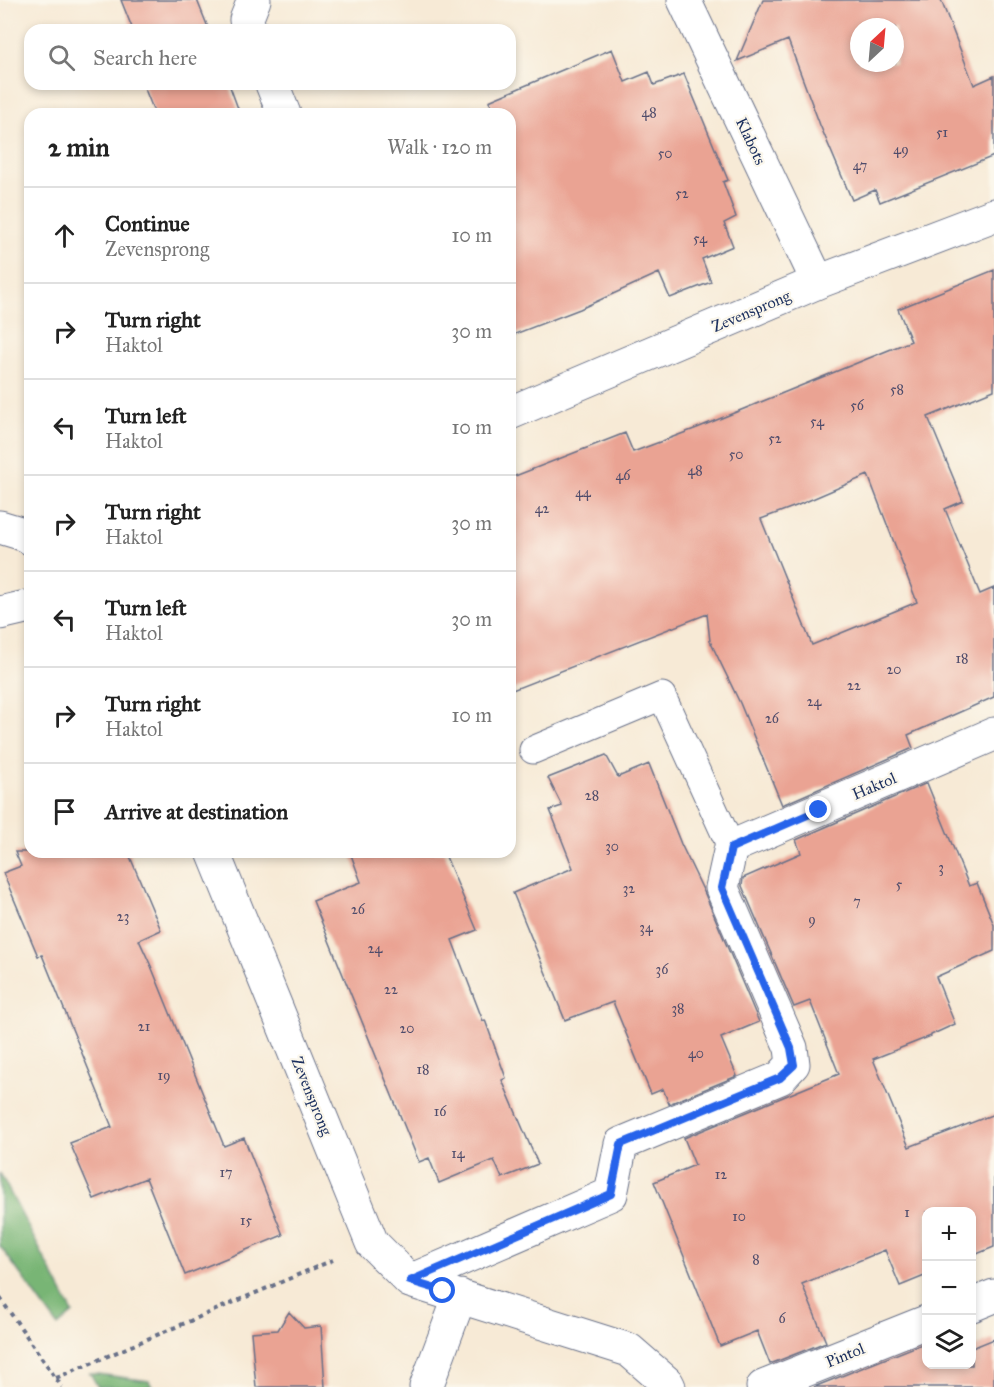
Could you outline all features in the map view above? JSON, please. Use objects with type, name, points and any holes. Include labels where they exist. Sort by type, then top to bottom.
[{"type":"street","points":[[248,24],[246,20],[254,0]]},
{"type":"street","name":"Klabots","points":[[684,0],[818,282]]},
{"type":"street","points":[[274,90],[282,108]]},
{"type":"street","name":"Zevensprong","points":[[516,409],[818,282],[994,215]]},
{"type":"street","points":[[0,527],[24,535]]},
{"type":"street","points":[[0,613],[24,607]]},
{"type":"street","name":"Haktol","points":[[731,848],[994,734]]},
{"type":"street","points":[[410,1281],[611,1194],[621,1144],[780,1078],[794,1065],[791,1048],[722,888],[731,848]]},
{"type":"street","name":"Zevensprong","points":[[215,858],[372,1243],[410,1281],[629,1350],[669,1387]]},
{"type":"street","points":[[426,1387],[460,1296]]},
{"type":"street","points":[[976,1303],[994,1296]]},
{"type":"street","name":"Pintol","points":[[764,1387],[922,1324]]},
{"type":"lane","points":[[532,750],[662,696],[731,848]]},
{"type":"path","points":[[56,1378],[372,1243]]},
{"type":"path","points":[[0,1298],[62,1387]]},
{"type":"green space","points":[[0,1173],[73,1313],[58,1326],[0,1246]]},
{"type":"green space","points":[[90,1373],[149,1381],[152,1387],[98,1387]]},
{"type":"building","points":[[121,0],[197,0],[207,24],[131,24]]},
{"type":"building","points":[[763,0],[941,0],[974,85],[994,76],[994,156],[880,202],[875,190],[852,200],[820,125],[788,40],[737,61]]},
{"type":"building","points":[[612,49],[625,82],[649,72],[654,85],[684,74],[728,180],[723,182],[736,217],[724,223],[733,246],[702,259],[711,282],[670,298],[659,273],[580,309],[516,334],[516,108],[492,108],[489,101]]},
{"type":"building","points":[[145,90],[231,90],[238,108],[153,108]]},
{"type":"building","points":[[994,270],[994,390],[928,417],[963,501],[945,509],[980,594],[994,588],[994,697],[908,735],[913,748],[782,805],[740,703],[710,641],[707,614],[516,689],[516,476],[625,433],[633,452],[911,341],[898,309]],"holes":[[[868,475],[917,602],[812,645],[761,519]]]},
{"type":"building","points":[[606,755],[618,777],[649,764],[681,844],[705,894],[759,1022],[721,1038],[737,1076],[669,1104],[663,1089],[651,1094],[613,1002],[565,1020],[513,893],[573,868],[550,810],[562,806],[548,778]]},
{"type":"building","points":[[927,783],[969,886],[977,883],[994,925],[994,951],[936,977],[955,1024],[873,1059],[909,1147],[994,1114],[994,1247],[976,1254],[976,1207],[922,1207],[922,1277],[900,1286],[885,1250],[802,1284],[826,1342],[770,1364],[757,1331],[720,1346],[654,1182],[695,1165],[684,1138],[839,1074],[810,1001],[794,1007],[742,886],[743,878],[801,853],[796,840]]},
{"type":"building","points":[[15,852],[24,852],[24,858],[131,858],[161,930],[139,940],[224,1146],[244,1138],[283,1235],[185,1275],[146,1178],[94,1199],[70,1143],[112,1127],[42,955],[38,956],[3,873],[21,866]]},
{"type":"building","points":[[352,858],[447,858],[477,930],[452,940],[506,1078],[502,1080],[538,1164],[502,1178],[494,1160],[439,1183],[429,1158],[419,1162],[313,901],[361,882]]},
{"type":"building","points":[[289,1312],[304,1328],[321,1326],[325,1387],[256,1387],[251,1332],[278,1330]]},
{"type":"building","points":[[994,1339],[994,1387],[814,1387],[922,1344],[922,1369],[976,1369],[976,1346]]},
{"type":"route","points":[[443,1291],[410,1281],[611,1194],[621,1144],[780,1078],[794,1065],[791,1048],[722,888],[731,848],[819,810]]}]
